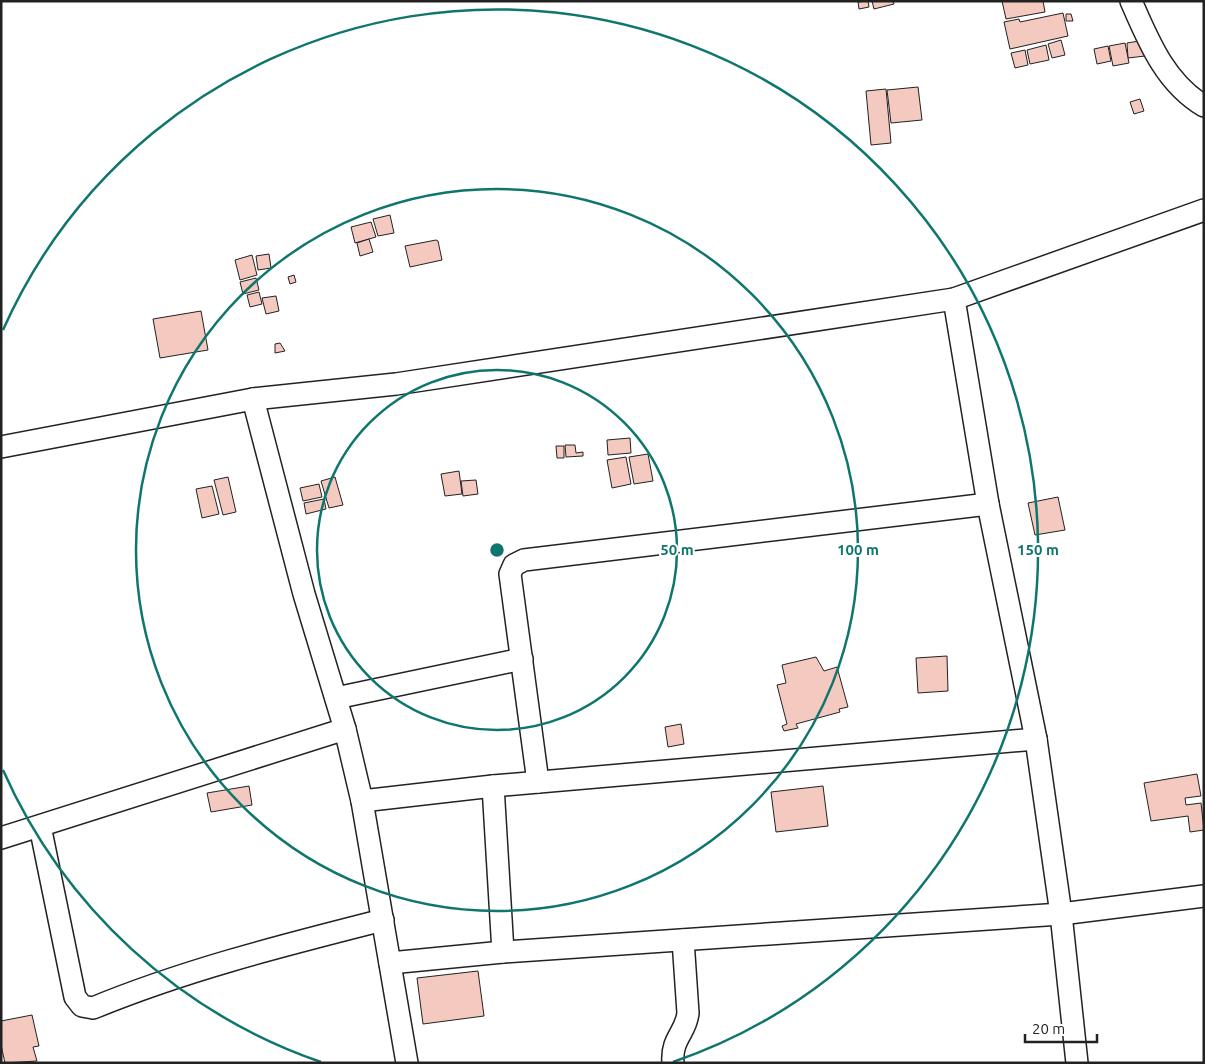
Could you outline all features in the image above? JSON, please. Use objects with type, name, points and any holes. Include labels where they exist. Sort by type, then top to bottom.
[{"type":"street","points":[[1131,1],[1153,51],[1171,77],[1204,106]]},
{"type":"street","points":[[1,448],[253,399],[396,384],[954,299],[1204,210]]},
{"type":"street","points":[[954,299],[988,504],[1036,739],[1061,914],[1077,1063]]},
{"type":"street","points":[[253,399],[304,594],[345,729],[362,801],[406,1063]]},
{"type":"street","points":[[538,782],[510,574],[514,565],[524,560],[988,504]]},
{"type":"street","points":[[336,698],[522,659]]},
{"type":"street","points":[[1,838],[345,729]]},
{"type":"street","points":[[362,801],[493,786],[1036,739]]},
{"type":"street","points":[[493,786],[504,952]]},
{"type":"street","points":[[40,826],[75,997],[82,1006],[93,1008],[169,978],[230,959],[383,920]]},
{"type":"street","points":[[390,963],[504,952],[1061,914],[1204,896]]},
{"type":"street","points":[[673,1063],[673,1046],[686,1022],[688,1013],[683,940]]},
{"type":"building","points":[[868,1],[869,7],[859,9],[858,2]]},
{"type":"building","points":[[872,1],[893,1],[894,4],[874,9]]},
{"type":"building","points":[[1002,1],[1043,1],[1045,12],[1006,19]]},
{"type":"building","points":[[1063,13],[1068,36],[1010,49],[1004,22],[1019,19],[1020,22]]},
{"type":"building","points":[[1066,14],[1071,14],[1073,21],[1066,21]]},
{"type":"building","points":[[1061,40],[1065,55],[1052,58],[1048,44]]},
{"type":"building","points":[[1145,40],[1145,56],[1128,58],[1127,43]]},
{"type":"building","points":[[1125,43],[1129,63],[1113,66],[1109,46]]},
{"type":"building","points":[[1046,45],[1049,60],[1030,64],[1027,50]]},
{"type":"building","points":[[1108,46],[1111,61],[1097,64],[1094,49]]},
{"type":"building","points":[[1025,50],[1028,65],[1015,68],[1011,53]]},
{"type":"building","points":[[918,87],[922,120],[891,123],[887,90]]},
{"type":"building","points":[[886,89],[891,143],[871,145],[866,91]]},
{"type":"building","points":[[1140,99],[1144,111],[1134,114],[1130,102]]},
{"type":"building","points":[[390,215],[394,233],[378,236],[373,219]]},
{"type":"building","points":[[371,222],[376,237],[355,243],[351,227]]},
{"type":"building","points":[[369,239],[373,252],[360,256],[357,243]]},
{"type":"building","points":[[438,241],[442,260],[410,267],[405,246]]},
{"type":"building","points":[[269,254],[271,268],[258,270],[256,256]]},
{"type":"building","points":[[252,255],[257,275],[240,280],[235,260]]},
{"type":"building","points":[[294,275],[296,282],[290,284],[288,277]]},
{"type":"building","points":[[256,278],[259,290],[243,294],[240,282]]},
{"type":"building","points":[[259,292],[262,304],[250,307],[247,295]]},
{"type":"building","points":[[276,296],[279,311],[266,314],[262,298]]},
{"type":"building","points":[[201,311],[208,350],[160,358],[153,319]]},
{"type":"building","points":[[280,343],[285,351],[275,353],[275,344]]},
{"type":"building","points":[[630,438],[631,453],[608,455],[607,440]]},
{"type":"building","points":[[565,445],[575,445],[576,453],[583,452],[583,456],[566,457]]},
{"type":"building","points":[[556,446],[564,446],[564,458],[557,458]]},
{"type":"building","points":[[648,454],[653,481],[634,484],[629,457]]},
{"type":"building","points":[[626,457],[631,484],[612,488],[607,460]]},
{"type":"building","points":[[459,471],[462,494],[445,496],[441,474]]},
{"type":"building","points":[[228,477],[236,512],[223,515],[214,480]]},
{"type":"building","points":[[335,477],[343,505],[329,508],[321,481]]},
{"type":"building","points":[[476,480],[478,494],[463,496],[461,481]]},
{"type":"building","points":[[319,484],[322,497],[303,501],[300,488]]},
{"type":"building","points":[[212,486],[219,514],[202,518],[196,489]]},
{"type":"building","points":[[1058,497],[1065,530],[1035,535],[1028,503]]},
{"type":"building","points":[[324,499],[326,509],[306,514],[304,503]]},
{"type":"building","points":[[947,656],[948,691],[918,693],[916,658]]},
{"type":"building","points":[[816,657],[824,671],[837,667],[848,707],[839,709],[840,712],[796,724],[798,728],[784,731],[782,726],[787,724],[777,685],[786,683],[782,665]]},
{"type":"building","points":[[681,724],[684,744],[668,747],[665,727]]},
{"type":"building","points":[[1197,774],[1201,796],[1185,798],[1186,805],[1201,803],[1204,830],[1190,832],[1188,816],[1151,821],[1144,783]]},
{"type":"building","points":[[249,786],[252,805],[211,812],[207,793]]},
{"type":"building","points":[[823,786],[828,826],[776,832],[771,792]]},
{"type":"building","points":[[478,971],[484,1016],[423,1024],[417,978]]},
{"type":"building","points":[[32,1015],[39,1046],[33,1047],[37,1061],[5,1063],[1,1045],[1,1021]]}]
